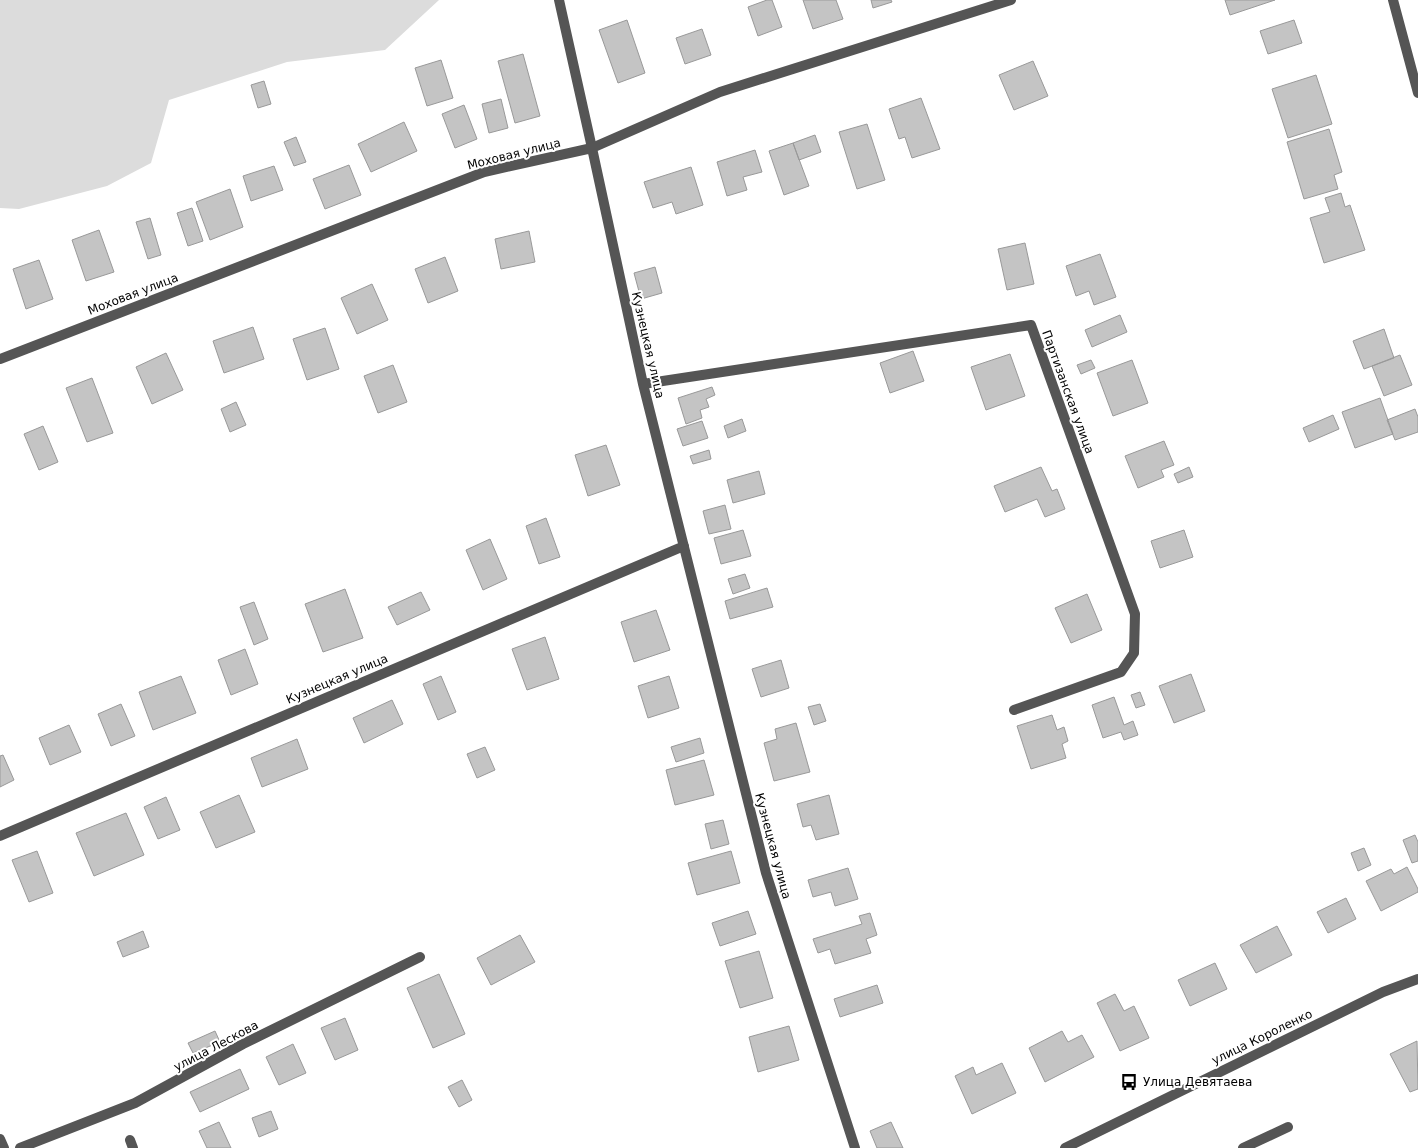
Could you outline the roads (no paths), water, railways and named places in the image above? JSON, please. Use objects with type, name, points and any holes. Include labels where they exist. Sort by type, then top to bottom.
[{"type":"street","name":"Кузнецкая улица","points":[[559,0],[643,384],[766,873],[855,1148]]},
{"type":"street","name":"Моховая улица","points":[[0,359],[484,172],[592,148],[720,92],[1011,0]]},
{"type":"street","points":[[1393,0],[1418,93]]},
{"type":"street","name":"Партизанская улица","points":[[643,384],[1031,325],[1135,614],[1134,652],[1121,672],[1014,710]]},
{"type":"street","name":"Кузнецкая улица","points":[[0,836],[684,546]]},
{"type":"street","name":"улица Лескова","points":[[20,1148],[135,1103],[243,1044],[420,957]]},
{"type":"street","name":"улица Короленко","points":[[1065,1148],[1383,992],[1418,979]]},
{"type":"street","points":[[1243,1148],[1288,1127]]},
{"type":"street","points":[[0,1139],[4,1148]]},
{"type":"place","name":"Улица Девятаева","points":[[1129,1082]]}]
